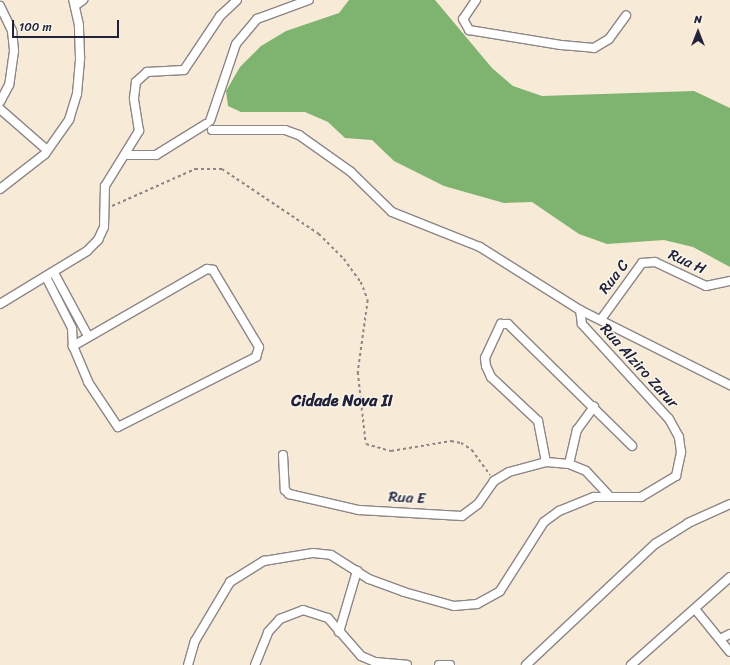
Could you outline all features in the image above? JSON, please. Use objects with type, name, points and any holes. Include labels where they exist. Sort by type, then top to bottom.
[{"type":"street","points":[[0,304],[87,251],[98,240],[104,227],[105,186],[112,171],[127,156],[139,131],[134,98],[138,78],[153,71],[184,70],[220,16],[238,0]]},
{"type":"street","points":[[212,126],[214,108],[236,44],[257,20],[309,0]]},
{"type":"street","points":[[476,0],[463,19],[469,30],[561,46],[594,48],[609,39],[626,16]]},
{"type":"street","points":[[0,189],[9,186],[47,150],[68,120],[77,94],[80,57],[77,2]]},
{"type":"street","points":[[0,6],[12,31],[14,51],[9,85],[0,102]]},
{"type":"street","points":[[0,109],[47,150]]},
{"type":"street","points":[[127,156],[156,155],[188,137],[212,126],[230,131],[284,130],[311,141],[351,172],[392,212],[480,247],[580,310],[602,318],[730,385]]},
{"type":"street","name":"Rua H","points":[[655,262],[706,286],[730,281]]},
{"type":"street","name":"Rua C","points":[[602,318],[642,263],[655,262]]},
{"type":"street","points":[[46,277],[72,328],[73,346],[97,399],[118,427],[256,357],[259,347],[213,270],[207,268],[73,346]]},
{"type":"street","points":[[54,272],[88,336]]},
{"type":"street","name":"Rua Alziro Zarur","points":[[188,665],[214,606],[230,582],[249,568],[282,555],[313,553],[344,561],[356,571],[404,592],[454,606],[476,604],[500,591],[544,522],[579,502],[609,496],[641,496],[667,484],[676,476],[681,452],[679,437],[669,419],[582,324],[580,310]]},
{"type":"street","points":[[609,496],[595,477],[569,464],[546,462],[538,421],[487,372],[486,358],[496,329],[501,324],[508,324],[632,446]]},
{"type":"street","points":[[569,464],[577,430],[594,407]]},
{"type":"street","name":"Rua E","points":[[283,455],[285,490],[289,494],[359,510],[462,516],[478,504],[494,481],[509,472],[546,462]]},
{"type":"street","points":[[526,665],[655,544],[688,523],[730,504]]},
{"type":"street","points":[[339,632],[356,571]]},
{"type":"street","points":[[631,665],[730,577]]},
{"type":"street","points":[[695,609],[730,652]]},
{"type":"street","points":[[255,665],[268,632],[290,613],[315,611],[328,618],[361,656],[375,662],[407,665]]},
{"type":"street","points":[[720,639],[730,634]]},
{"type":"street","points":[[439,665],[450,665]]},
{"type":"path","points":[[105,208],[195,169],[222,169],[257,190],[319,234],[361,282],[368,300],[358,372],[366,444],[391,451],[451,441],[461,443],[472,450],[494,481]]},
{"type":"green space","points":[[349,0],[435,0],[492,68],[513,86],[542,96],[694,91],[730,108],[730,267],[693,247],[664,240],[607,244],[579,234],[532,202],[504,203],[444,186],[394,161],[372,140],[345,138],[328,122],[305,112],[241,112],[228,106],[226,91],[240,67],[261,46],[286,31],[339,13]]},
{"type":"district","name":"Cidade Nova II","points":[[342,401]]}]
